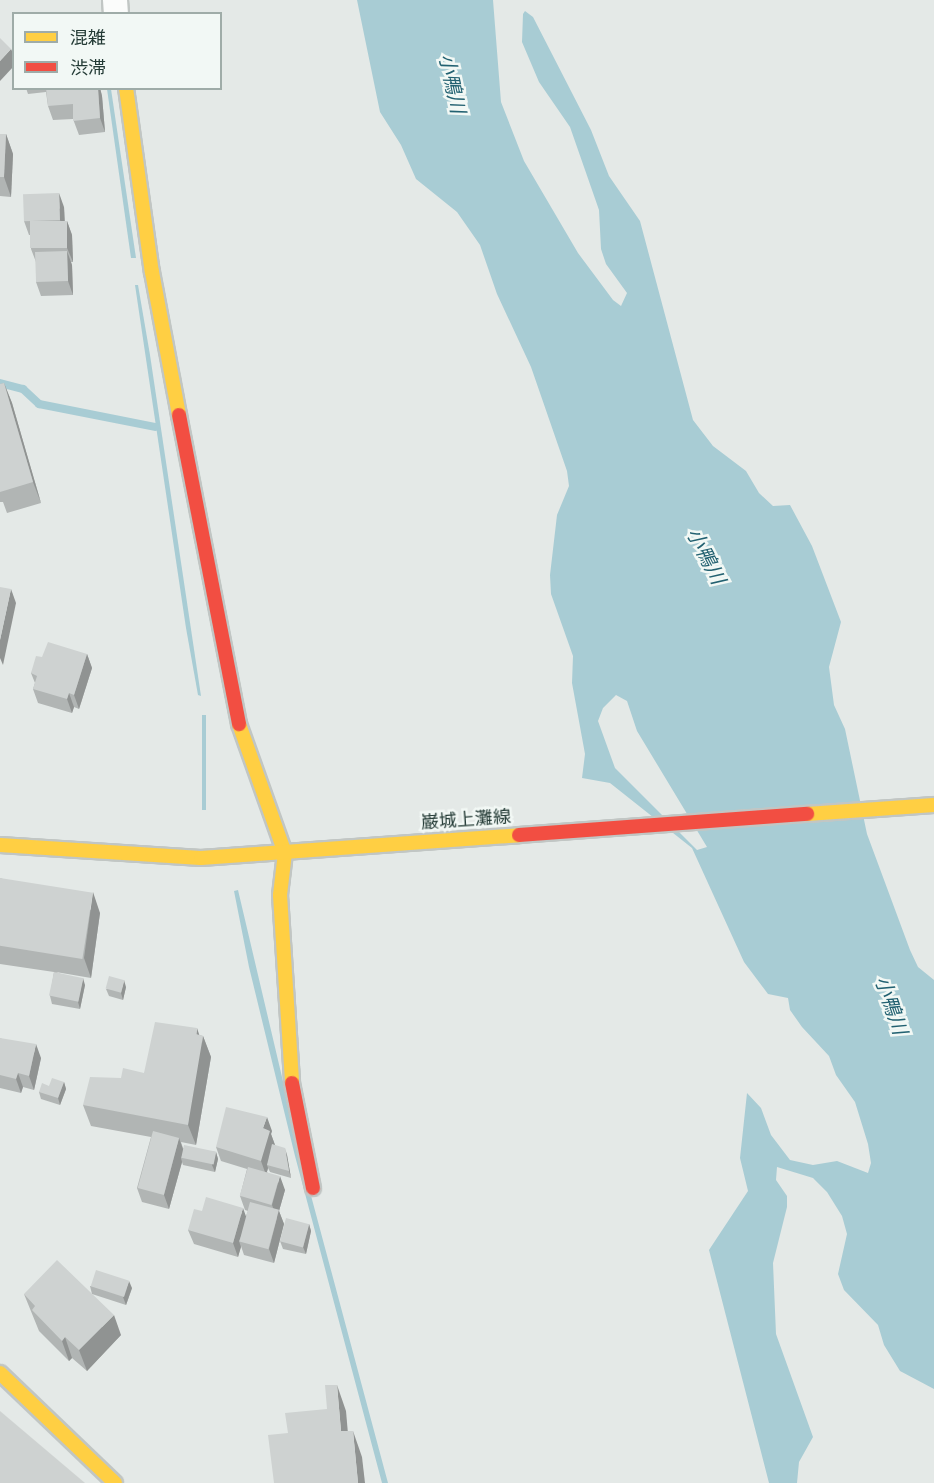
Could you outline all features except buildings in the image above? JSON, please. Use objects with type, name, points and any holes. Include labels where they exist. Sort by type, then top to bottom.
[{"type":"street","points":[[126,90],[152,272],[234,709],[285,853],[280,895],[293,1097],[313,1188]]},
{"type":"street","name":"巌城上灘線","points":[[0,845],[201,858],[305,853],[934,805]]},
{"type":"street","points":[[0,1373],[115,1483]]},
{"type":"water","name":"小鴨川","points":[[357,0],[493,0],[501,102],[524,161],[578,253],[613,300],[621,306],[627,293],[606,264],[601,249],[599,210],[570,127],[539,82],[522,42],[523,14],[525,11],[533,17],[591,130],[609,176],[640,221],[693,420],[713,446],[746,471],[759,493],[773,506],[790,505],[812,546],[841,622],[829,667],[834,705],[845,729],[867,834],[910,950],[918,967],[934,980],[934,1389],[900,1371],[884,1345],[878,1325],[844,1290],[838,1274],[847,1234],[842,1216],[827,1192],[813,1178],[777,1167],[776,1180],[787,1196],[787,1207],[773,1263],[776,1334],[813,1437],[799,1462],[797,1483],[769,1483],[709,1250],[748,1191],[740,1158],[747,1093],[761,1108],[771,1135],[790,1160],[813,1165],[837,1161],[868,1173],[871,1163],[868,1144],[855,1102],[836,1075],[829,1056],[802,1027],[790,1010],[788,998],[768,994],[744,962],[692,848],[610,783],[582,778],[585,754],[572,683],[573,656],[551,594],[550,575],[557,515],[569,486],[567,471],[531,367],[497,294],[480,245],[457,212],[416,179],[401,145],[380,112]],"holes":[[[616,695],[627,701],[637,731],[707,847],[697,850],[615,768],[598,721],[603,708]]]},
{"type":"water","points":[[107,90],[111,90],[136,258],[131,258]]},
{"type":"water","points":[[135,285],[138,285],[150,355],[201,696],[198,695],[186,628]]},
{"type":"water","points":[[202,715],[206,715],[206,810],[202,810]]},
{"type":"water","points":[[238,890],[302,1162],[388,1483],[382,1483],[295,1156],[249,967],[234,891]]},
{"type":"waterway","points":[[0,383],[23,389],[39,404],[155,427]]},
{"type":"traffic: slow","points":[[126,90],[152,272],[179,415]]},
{"type":"traffic: slow","points":[[239,724],[285,853],[280,895],[292,1083]]},
{"type":"traffic: slow","points":[[807,814],[934,805]]},
{"type":"traffic: slow","points":[[0,845],[201,858],[519,835]]},
{"type":"traffic: slow","points":[[0,1373],[115,1483]]},
{"type":"traffic: jam","points":[[179,415],[239,724]]},
{"type":"traffic: jam","points":[[519,835],[807,814]]},
{"type":"traffic: jam","points":[[292,1083],[313,1188]]}]
